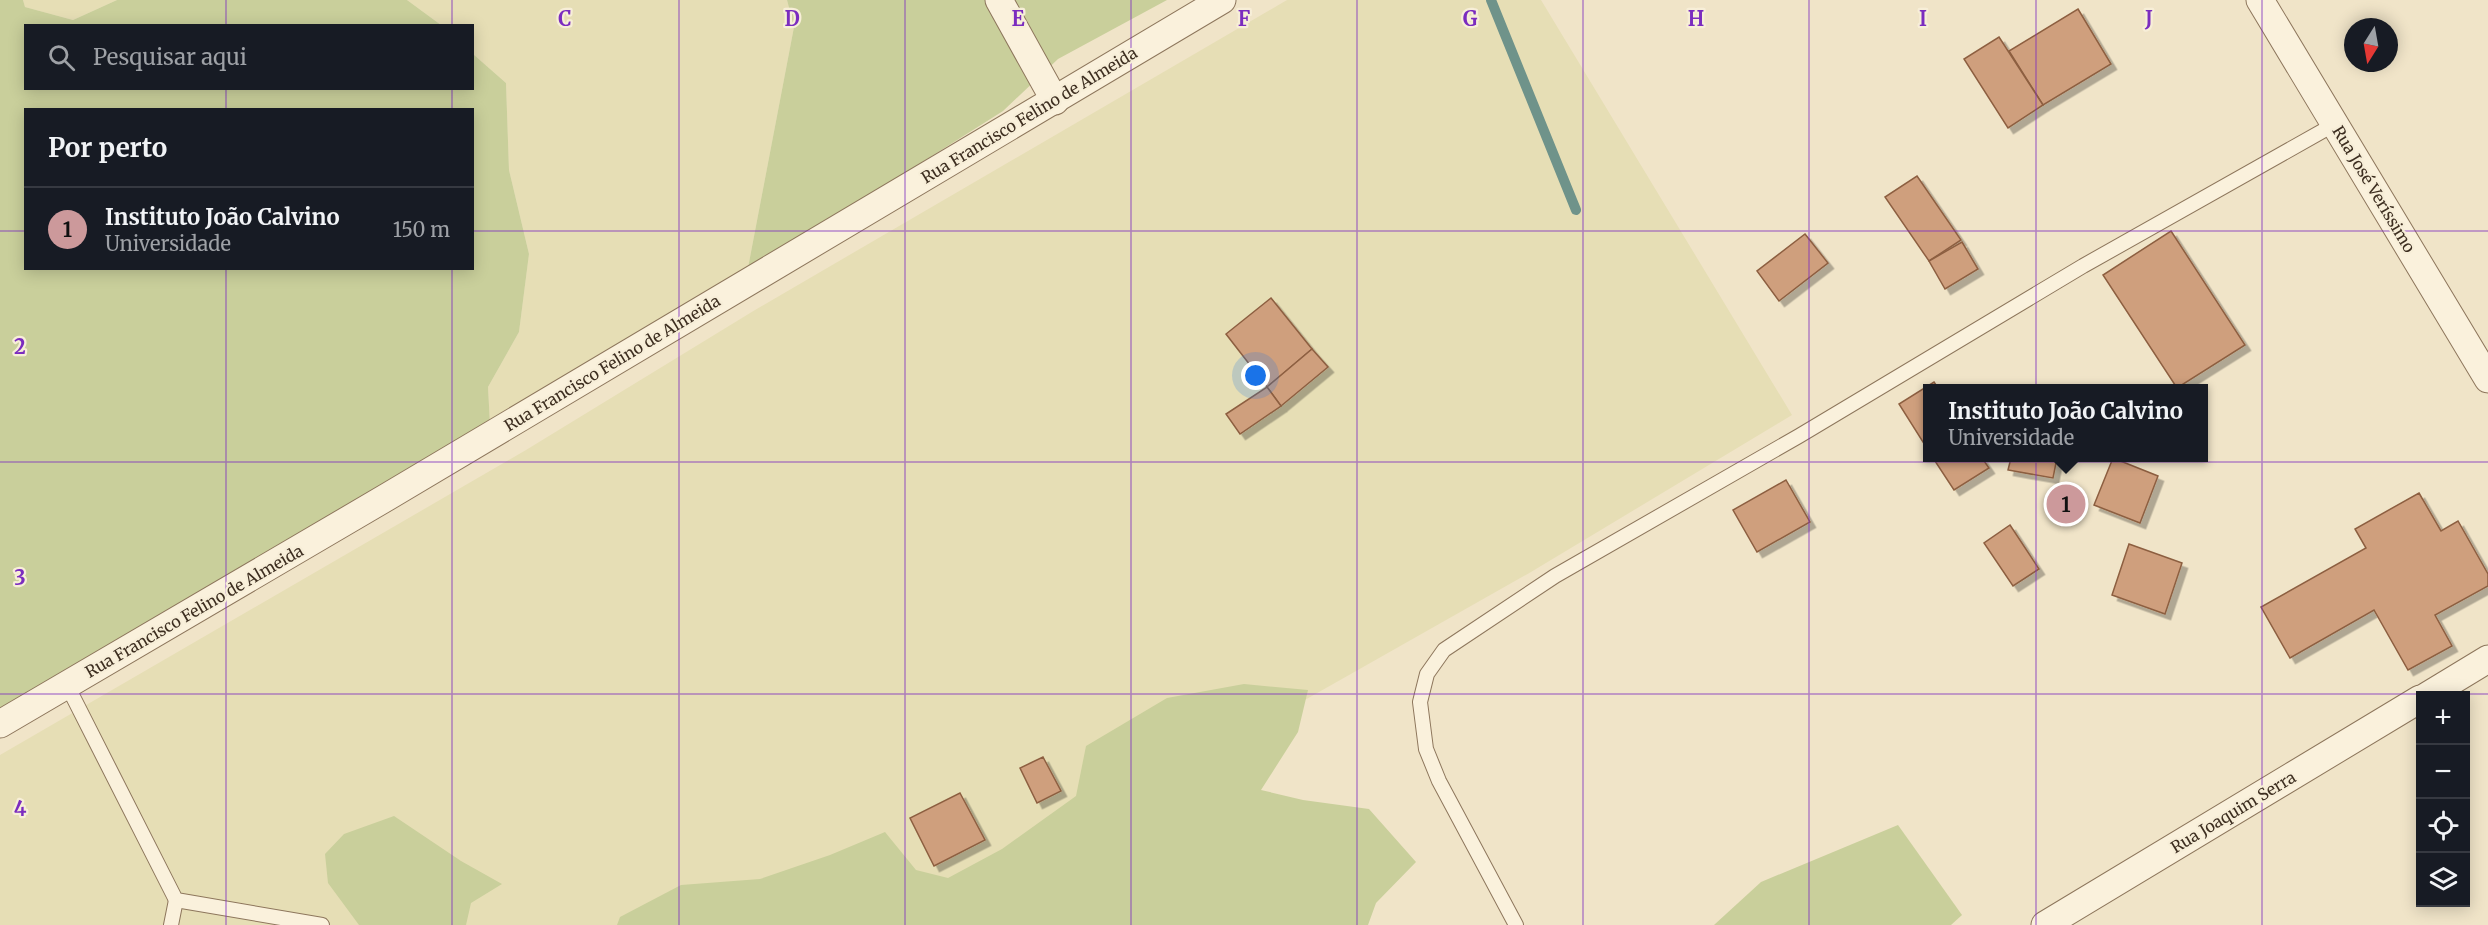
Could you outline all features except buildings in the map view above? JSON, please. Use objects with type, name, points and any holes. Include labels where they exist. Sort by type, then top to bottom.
[{"type":"street","points":[[999,0],[1055,101]]},
{"type":"street","name":"Rua Francisco Felino de Almeida","points":[[0,724],[1222,0]]},
{"type":"street","name":"Rua José Veríssimo","points":[[2260,0],[2488,378]]},
{"type":"street","points":[[2435,691],[2488,659]]},
{"type":"street","name":"Rua Joaquim Serra","points":[[2045,925],[2416,702]]},
{"type":"lane","points":[[1516,925],[1439,781],[1426,749],[1420,702],[1427,674],[1444,650],[1556,576],[1809,430],[2082,266],[2334,124]]},
{"type":"lane","points":[[67,685],[176,900],[171,925]]},
{"type":"lane","points":[[176,900],[322,925]]},
{"type":"shaded area","points":[[23,0],[117,0],[73,20],[25,7]]},
{"type":"shaded area","points":[[407,0],[787,0],[794,27],[747,273],[490,424],[488,387],[519,332],[529,254],[509,170],[506,83],[474,55],[474,24],[440,24]]},
{"type":"shaded area","points":[[1287,0],[1541,0],[1792,415],[1531,572],[907,925],[0,925],[0,755],[526,450],[755,310]]},
{"type":"green space","points":[[0,0],[23,0],[25,7],[73,20],[117,0],[407,0],[440,24],[24,24],[24,90],[474,90],[474,55],[506,83],[509,170],[529,254],[519,332],[488,387],[490,424],[0,711]]},
{"type":"green space","points":[[787,0],[1167,0],[1058,59],[1003,111],[747,273],[794,27]]},
{"type":"green space","points":[[1244,684],[1308,690],[1298,732],[1261,790],[1303,800],[1369,809],[1416,862],[1376,903],[1368,925],[617,925],[620,917],[681,885],[760,879],[830,855],[885,832],[916,870],[948,878],[1002,849],[1076,796],[1086,746],[1167,698]]},
{"type":"green space","points":[[394,816],[461,861],[502,884],[471,903],[466,925],[359,925],[328,883],[325,854],[344,834]]},
{"type":"green space","points":[[1898,825],[1962,915],[1951,925],[1714,925],[1761,882]]},
{"type":"waterway","points":[[1491,0],[1576,210]]},
{"type":"place","name":"Instituto João Calvino","points":[[2066,504]]}]
